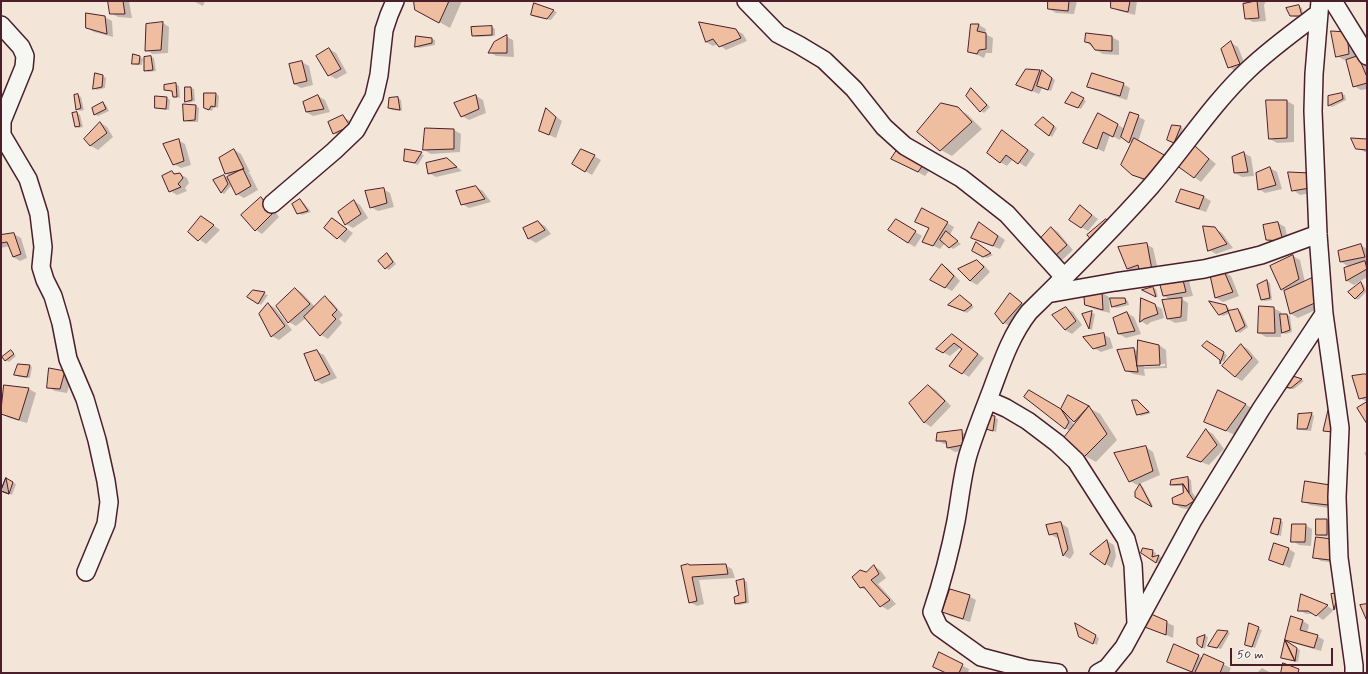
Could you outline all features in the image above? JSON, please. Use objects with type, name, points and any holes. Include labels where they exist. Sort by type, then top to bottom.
[{"type":"street","points":[[272,204],[356,130],[374,97],[379,75],[384,30],[395,1]]},
{"type":"street","points":[[746,1],[778,34],[824,60],[854,89],[884,127],[905,146],[962,178],[1007,214],[1064,277]]},
{"type":"street","points":[[1333,1],[1367,56]]},
{"type":"street","points":[[1058,673],[1027,668],[981,657],[939,627],[932,612],[952,542],[961,485],[968,455],[1011,341],[1019,325],[1029,312],[1100,241],[1152,185],[1232,86],[1319,7]]},
{"type":"street","points":[[1319,7],[1314,74],[1318,234],[1324,314],[1340,428],[1337,497],[1338,558],[1354,673]]},
{"type":"street","points":[[1,25],[20,47],[25,56],[24,67],[2,121],[2,135],[28,179],[39,214],[42,247],[41,266],[45,280],[53,296],[68,359],[85,399],[97,440],[106,481],[109,502],[106,524],[86,572]]},
{"type":"street","points":[[1047,294],[1204,269],[1261,255],[1318,234]]},
{"type":"street","points":[[1098,673],[1107,668],[1124,646],[1194,520],[1261,409],[1324,314]]},
{"type":"street","points":[[988,400],[1006,408],[1028,421],[1076,461],[1126,539],[1132,565],[1136,624]]},
{"type":"building","points":[[108,1],[123,1],[125,14],[110,14]]},
{"type":"building","points":[[414,1],[449,1],[439,23],[415,10]]},
{"type":"building","points":[[1048,1],[1069,1],[1068,11],[1048,9]]},
{"type":"building","points":[[1111,1],[1130,1],[1128,12],[1111,8]]},
{"type":"building","points":[[1257,1],[1259,18],[1245,19],[1243,4]]},
{"type":"building","points":[[534,3],[554,10],[547,19],[531,15]]},
{"type":"building","points":[[1299,5],[1302,16],[1290,16],[1286,8]]},
{"type":"building","points":[[86,13],[105,16],[107,34],[86,28]]},
{"type":"building","points":[[163,22],[161,50],[145,51],[146,24]]},
{"type":"building","points":[[699,22],[736,29],[741,38],[719,47],[713,39],[706,42]]},
{"type":"building","points":[[971,24],[979,24],[977,31],[986,33],[986,49],[979,50],[977,54],[968,52]]},
{"type":"building","points":[[492,26],[492,35],[472,36],[471,27]]},
{"type":"building","points":[[1331,31],[1347,32],[1349,54],[1336,57]]},
{"type":"building","points":[[1086,33],[1112,36],[1112,51],[1095,50],[1090,43],[1085,42]]},
{"type":"building","points":[[507,35],[507,53],[488,53],[494,42]]},
{"type":"building","points":[[416,36],[432,38],[432,43],[415,47]]},
{"type":"building","points":[[1231,41],[1240,64],[1228,68],[1221,49]]},
{"type":"building","points":[[329,48],[341,69],[328,76],[316,56]]},
{"type":"building","points":[[133,54],[140,56],[139,64],[132,64]]},
{"type":"building","points":[[151,56],[153,70],[144,71],[144,57]]},
{"type":"building","points":[[1358,56],[1367,77],[1367,83],[1353,87],[1346,60]]},
{"type":"building","points":[[302,61],[307,81],[294,84],[289,64]]},
{"type":"building","points":[[1026,69],[1040,70],[1032,91],[1016,85]]},
{"type":"building","points":[[1042,70],[1052,78],[1048,90],[1037,86]]},
{"type":"building","points":[[95,73],[103,75],[102,87],[93,89]]},
{"type":"building","points":[[1092,73],[1124,83],[1120,96],[1087,87]]},
{"type":"building","points":[[176,83],[177,97],[173,97],[172,91],[164,90],[164,85]]},
{"type":"building","points":[[185,87],[191,87],[192,100],[185,102]]},
{"type":"building","points":[[971,88],[987,105],[980,112],[966,96]]},
{"type":"building","points":[[1072,92],[1084,98],[1078,108],[1065,103]]},
{"type":"building","points":[[204,93],[216,93],[215,107],[211,106],[209,110],[204,108]]},
{"type":"building","points":[[1342,93],[1343,99],[1328,106],[1328,96]]},
{"type":"building","points":[[78,94],[81,108],[76,110],[74,95]]},
{"type":"building","points":[[318,95],[324,109],[306,112],[303,102]]},
{"type":"building","points":[[476,95],[479,109],[461,117],[454,103]]},
{"type":"building","points":[[155,96],[167,97],[166,109],[155,108]]},
{"type":"building","points":[[398,97],[400,110],[388,108],[389,98]]},
{"type":"building","points":[[1266,100],[1287,100],[1287,138],[1269,139]]},
{"type":"building","points":[[103,102],[106,109],[94,115],[92,108]]},
{"type":"building","points":[[941,103],[958,107],[972,122],[940,151],[917,132]]},
{"type":"building","points":[[183,104],[196,105],[195,120],[184,121]]},
{"type":"building","points":[[546,108],[556,117],[549,135],[539,131]]},
{"type":"building","points":[[77,112],[80,126],[75,127],[72,113]]},
{"type":"building","points":[[1130,112],[1139,115],[1129,143],[1121,137]]},
{"type":"building","points":[[1098,113],[1118,124],[1113,137],[1103,132],[1097,149],[1083,143]]},
{"type":"building","points":[[343,115],[350,126],[333,134],[328,122]]},
{"type":"building","points":[[1043,117],[1054,126],[1049,136],[1035,125]]},
{"type":"building","points":[[100,122],[107,133],[90,146],[84,139]]},
{"type":"building","points":[[1172,125],[1181,126],[1174,143],[1167,140]]},
{"type":"building","points":[[425,128],[454,129],[454,149],[423,150]]},
{"type":"building","points":[[1002,130],[1028,150],[1018,164],[1006,155],[1000,163],[987,153]]},
{"type":"building","points":[[1134,138],[1166,156],[1147,180],[1132,175],[1121,165]]},
{"type":"building","points":[[1351,138],[1367,139],[1367,150],[1356,149]]},
{"type":"building","points":[[179,139],[184,161],[173,165],[163,144]]},
{"type":"building","points":[[1195,146],[1209,159],[1194,178],[1176,165]]},
{"type":"building","points":[[899,147],[927,159],[918,172],[891,159]]},
{"type":"building","points":[[234,149],[244,169],[225,174],[219,158]]},
{"type":"building","points":[[405,149],[422,152],[415,163],[404,161]]},
{"type":"building","points":[[581,149],[595,155],[585,172],[572,164]]},
{"type":"building","points":[[1244,152],[1248,172],[1234,173],[1232,157]]},
{"type":"building","points":[[447,158],[457,167],[428,174],[426,163]]},
{"type":"building","points":[[1270,167],[1276,185],[1258,190],[1256,173]]},
{"type":"building","points":[[243,169],[251,186],[236,195],[227,177]]},
{"type":"building","points":[[172,171],[174,174],[180,173],[183,178],[178,184],[181,187],[169,192],[162,176]]},
{"type":"building","points":[[1288,172],[1310,173],[1310,188],[1292,191]]},
{"type":"building","points":[[224,175],[228,184],[221,193],[213,180]]},
{"type":"building","points":[[476,186],[485,199],[461,205],[456,191]]},
{"type":"building","points":[[384,188],[387,203],[370,208],[365,191]]},
{"type":"building","points":[[1181,189],[1204,196],[1199,209],[1176,202]]},
{"type":"building","points":[[261,197],[273,213],[255,231],[241,215]]},
{"type":"building","points":[[300,199],[308,211],[297,214],[292,204]]},
{"type":"building","points":[[354,200],[361,214],[345,225],[338,212]]},
{"type":"building","points":[[1080,205],[1092,215],[1081,228],[1069,220]]},
{"type":"building","points":[[922,208],[948,222],[933,246],[922,242],[929,228],[915,222]]},
{"type":"building","points":[[201,216],[214,225],[198,241],[188,232]]},
{"type":"building","points":[[332,218],[347,229],[337,239],[324,228]]},
{"type":"building","points":[[896,219],[916,231],[908,243],[888,230]]},
{"type":"building","points":[[1106,219],[1114,226],[1095,244],[1087,235]]},
{"type":"building","points":[[538,221],[545,230],[528,239],[523,228]]},
{"type":"building","points":[[979,222],[998,236],[993,246],[971,238]]},
{"type":"building","points":[[1278,222],[1283,241],[1266,240],[1263,225]]},
{"type":"building","points":[[1203,226],[1215,227],[1227,244],[1208,251]]},
{"type":"building","points":[[1051,227],[1067,245],[1055,256],[1040,239]]},
{"type":"building","points":[[946,231],[958,241],[949,248],[940,240]]},
{"type":"building","points":[[14,233],[21,254],[13,257],[7,242],[1,243],[1,235]]},
{"type":"building","points":[[976,242],[991,253],[983,257],[972,251]]},
{"type":"building","points":[[1147,243],[1152,270],[1140,273],[1138,265],[1127,269],[1118,247]]},
{"type":"building","points":[[1361,244],[1365,257],[1340,262],[1338,251]]},
{"type":"building","points":[[387,253],[393,262],[385,269],[378,261]]},
{"type":"building","points":[[1293,255],[1299,279],[1281,290],[1270,266]]},
{"type":"building","points":[[977,260],[984,267],[970,281],[958,269]]},
{"type":"building","points":[[1365,261],[1367,269],[1346,281],[1344,268]]},
{"type":"building","points":[[942,264],[954,276],[945,288],[930,280]]},
{"type":"building","points":[[1224,271],[1233,292],[1215,298],[1210,275]]},
{"type":"building","points":[[1182,276],[1186,292],[1163,296],[1160,285]]},
{"type":"building","points":[[1312,278],[1317,302],[1290,314],[1284,291]]},
{"type":"building","points":[[1267,280],[1270,298],[1261,300],[1257,285]]},
{"type":"building","points":[[1361,282],[1364,290],[1355,299],[1348,292]]},
{"type":"building","points":[[1153,287],[1156,297],[1142,290]]},
{"type":"building","points":[[295,288],[310,304],[288,323],[276,306]]},
{"type":"building","points":[[253,290],[265,292],[258,304],[247,297]]},
{"type":"building","points":[[1084,291],[1102,292],[1103,310],[1085,305]]},
{"type":"building","points":[[1010,293],[1022,303],[1003,324],[995,314]]},
{"type":"building","points":[[960,295],[972,305],[964,311],[948,305]]},
{"type":"building","points":[[325,296],[337,310],[332,315],[336,319],[320,336],[304,317]]},
{"type":"building","points":[[1110,298],[1125,298],[1126,303],[1112,307]]},
{"type":"building","points":[[1141,298],[1155,304],[1158,314],[1140,322]]},
{"type":"building","points":[[1182,298],[1181,317],[1167,319],[1162,300]]},
{"type":"building","points":[[1209,301],[1226,305],[1228,311],[1219,315]]},
{"type":"building","points":[[268,303],[285,326],[271,337],[259,314]]},
{"type":"building","points":[[1259,306],[1274,307],[1275,333],[1258,333]]},
{"type":"building","points":[[1066,307],[1076,321],[1065,330],[1052,315]]},
{"type":"building","points":[[1238,309],[1245,326],[1236,332],[1228,311]]},
{"type":"building","points":[[1092,311],[1089,329],[1082,314]]},
{"type":"building","points":[[1127,312],[1135,331],[1118,334],[1113,318]]},
{"type":"building","points":[[1280,314],[1287,314],[1290,330],[1282,333]]},
{"type":"building","points":[[1104,333],[1106,345],[1093,349],[1083,337]]},
{"type":"building","points":[[952,334],[978,354],[962,374],[949,366],[962,349],[954,343],[943,353],[936,349]]},
{"type":"building","points":[[1138,340],[1159,345],[1160,365],[1137,366]]},
{"type":"building","points":[[1207,341],[1224,352],[1220,364],[1220,360],[1202,346]]},
{"type":"building","points":[[1241,344],[1252,358],[1235,377],[1222,366]]},
{"type":"building","points":[[1134,348],[1138,372],[1125,371],[1117,350]]},
{"type":"building","points":[[11,350],[14,354],[5,361],[2,357]]},
{"type":"building","points":[[317,350],[330,374],[315,381],[304,354]]},
{"type":"building","points":[[18,364],[30,365],[27,377],[14,375]]},
{"type":"building","points":[[49,368],[65,371],[60,389],[47,388]]},
{"type":"building","points":[[1290,375],[1302,379],[1291,388],[1284,387]]},
{"type":"building","points":[[1367,375],[1367,397],[1359,399],[1352,376]]},
{"type":"building","points":[[4,385],[29,388],[19,420],[1,414]]},
{"type":"building","points":[[928,385],[945,401],[924,423],[909,403]]},
{"type":"building","points":[[1029,390],[1061,409],[1069,422],[1065,429],[1024,397]]},
{"type":"building","points":[[1218,390],[1246,404],[1226,431],[1204,422]]},
{"type":"building","points":[[1068,395],[1089,406],[1074,422],[1061,409]]},
{"type":"building","points":[[1132,400],[1137,400],[1149,412],[1137,415]]},
{"type":"building","points":[[1367,402],[1367,424],[1357,408]]},
{"type":"building","points":[[1089,406],[1107,434],[1084,457],[1063,439]]},
{"type":"building","points":[[1337,407],[1333,432],[1323,431],[1328,410]]},
{"type":"building","points":[[1312,413],[1307,429],[1297,429],[1298,414]]},
{"type":"building","points":[[988,415],[995,416],[993,431],[986,429]]},
{"type":"building","points":[[1206,429],[1217,445],[1201,462],[1187,457]]},
{"type":"building","points":[[962,430],[963,445],[947,448],[946,441],[936,441],[937,433]]},
{"type":"building","points":[[1146,446],[1153,471],[1129,482],[1114,453]]},
{"type":"building","points":[[1188,477],[1189,493],[1183,484],[1170,485],[1171,480]]},
{"type":"building","points":[[6,478],[9,494],[1,491]]},
{"type":"building","points":[[6,478],[13,482],[9,494],[1,491]]},
{"type":"building","points":[[1305,481],[1330,485],[1328,505],[1302,502]]},
{"type":"building","points":[[1140,484],[1152,507],[1135,497],[1135,492]]},
{"type":"building","points":[[1183,484],[1194,501],[1186,506],[1173,504],[1172,498],[1183,493]]},
{"type":"building","points":[[1274,518],[1281,519],[1278,535],[1271,533]]},
{"type":"building","points":[[1316,519],[1327,519],[1327,535],[1316,535]]},
{"type":"building","points":[[1061,522],[1068,549],[1063,556],[1057,533],[1049,535],[1046,525]]},
{"type":"building","points":[[1292,524],[1306,524],[1305,542],[1291,542]]},
{"type":"building","points":[[1316,537],[1332,539],[1330,560],[1313,558]]},
{"type":"building","points":[[1107,540],[1110,552],[1105,565],[1090,554]]},
{"type":"building","points":[[1274,543],[1289,548],[1283,565],[1269,560]]},
{"type":"building","points":[[1143,548],[1153,550],[1152,557],[1159,555],[1156,563],[1141,553]]},
{"type":"building","points":[[688,564],[726,564],[728,574],[692,577],[697,601],[689,603],[681,566]]},
{"type":"building","points":[[874,565],[879,574],[871,580],[890,600],[880,607],[864,587],[860,588],[852,577],[860,570],[866,572]]},
{"type":"building","points":[[744,579],[746,602],[735,604],[734,597],[739,595],[736,581]]},
{"type":"building","points":[[950,589],[970,595],[963,619],[942,612]]},
{"type":"building","points":[[1338,593],[1334,610],[1331,594]]},
{"type":"building","points":[[1301,594],[1328,605],[1316,616],[1308,611],[1298,611]]},
{"type":"building","points":[[1367,604],[1367,621],[1360,605]]},
{"type":"building","points":[[1151,614],[1167,621],[1166,635],[1142,626]]},
{"type":"building","points":[[1291,616],[1303,620],[1300,630],[1318,635],[1314,648],[1285,640]]},
{"type":"building","points":[[1075,623],[1096,635],[1093,644],[1079,637]]},
{"type":"building","points":[[1249,623],[1259,627],[1252,647],[1245,645]]},
{"type":"building","points":[[1218,630],[1228,631],[1217,648],[1208,646]]},
{"type":"building","points":[[1205,635],[1202,648],[1197,644],[1197,638]]},
{"type":"building","points":[[1285,640],[1297,648],[1295,661]]},
{"type":"building","points":[[1285,640],[1295,661],[1281,658]]},
{"type":"building","points":[[1174,644],[1199,655],[1192,672],[1167,662]]},
{"type":"building","points":[[939,652],[963,664],[959,673],[946,673],[933,667]]},
{"type":"building","points":[[1204,654],[1224,663],[1220,673],[1195,673]]},
{"type":"building","points":[[1283,663],[1299,669],[1298,673],[1281,673]]}]
